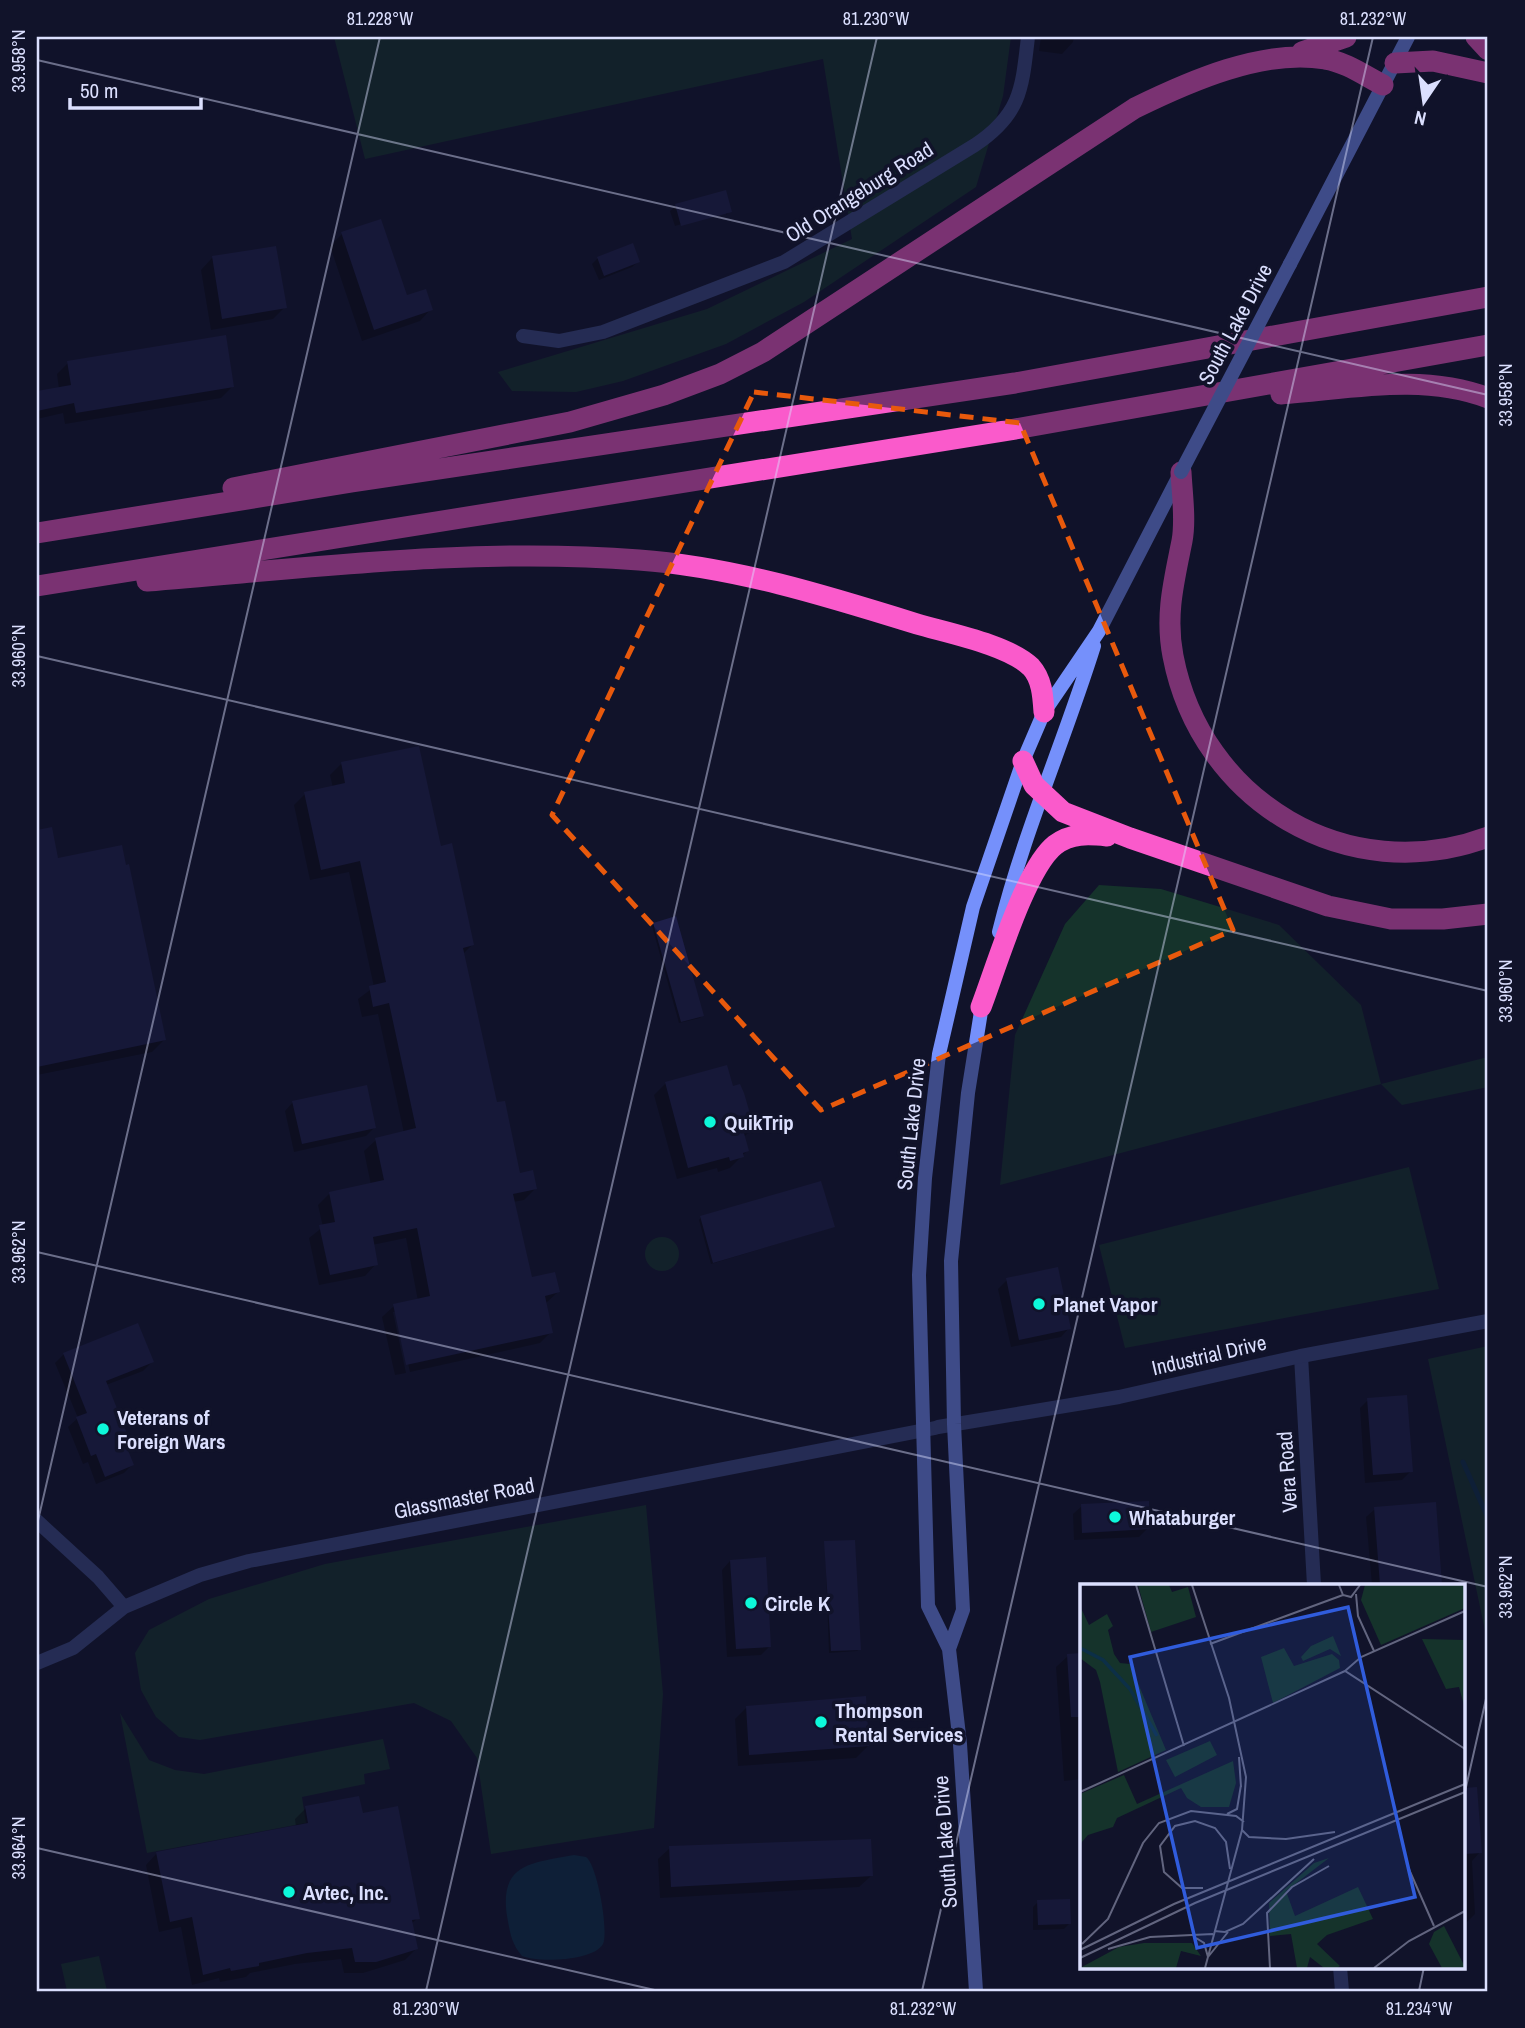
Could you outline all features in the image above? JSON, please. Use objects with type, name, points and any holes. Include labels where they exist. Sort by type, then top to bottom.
[{"type":"highway","points":[[37,531],[365,460],[570,422],[617,411],[720,374],[798,331],[1135,108],[1197,80],[1277,60],[1346,37]]},
{"type":"highway","points":[[1476,37],[1488,50]]},
{"type":"highway","points":[[1277,60],[1313,57],[1333,61],[1383,85]]},
{"type":"highway","points":[[1395,63],[1433,61],[1488,73]]},
{"type":"highway","points":[[37,531],[1015,383],[1488,297]]},
{"type":"highway","points":[[37,588],[1143,406],[1488,345]]},
{"type":"highway","points":[[1143,406],[1405,383],[1448,387],[1488,398]]},
{"type":"highway","points":[[1181,472],[1183,538],[1169,600],[1172,655],[1187,704],[1222,764],[1257,801],[1284,820],[1341,843],[1412,853],[1459,847],[1488,837]]},
{"type":"highway","points":[[37,588],[450,556],[640,560],[767,582],[852,604],[1007,653],[1033,669],[1042,686],[1044,712]]},
{"type":"highway","points":[[1023,761],[1041,794],[1063,812],[1130,838],[1352,913],[1418,920],[1488,914]]},
{"type":"highway","points":[[981,1007],[1020,904],[1044,856],[1054,846],[1077,835],[1130,838]]},
{"type":"main road","name":"South Lake Drive","points":[[976,1991],[960,1744],[948,1649],[928,1606],[931,1429],[920,1379],[919,1275],[925,1178],[939,1054],[974,907],[1023,761],[1044,712],[1099,631],[1408,37]]},
{"type":"main road","name":"South Lake Drive","points":[[948,1649],[963,1610],[954,1424],[951,1261],[959,1168],[981,1007],[1006,905],[1041,794],[1070,723],[1099,631]]},
{"type":"street","name":"Old Orangeburg Road","points":[[523,336],[559,341],[603,332],[801,255],[975,145],[1001,125],[1018,101],[1028,37]]},
{"type":"street","name":"Industrial Drive","points":[[931,1429],[1119,1397],[1301,1356],[1488,1321]]},
{"type":"street","name":"Vera Road","points":[[1301,1356],[1314,1584]]},
{"type":"street","name":"Glassmaster Road","points":[[37,1663],[73,1648],[124,1606],[200,1575],[249,1562],[931,1429]]},
{"type":"street","points":[[37,1521],[98,1577],[124,1606]]},
{"type":"street","points":[[1340,1968],[1342,1991]]},
{"type":"highlighted area","points":[[754,392],[1020,423],[1233,930],[821,1110],[552,815]]},
{"type":"green space","points":[[334,37],[1011,37],[1003,96],[976,187],[804,302],[726,344],[623,381],[576,392],[512,391],[498,372],[707,309],[852,239],[823,59],[365,159]]},
{"type":"green space","points":[[1099,885],[1161,889],[1279,925],[1361,1005],[1381,1084],[1000,1185],[1015,1035],[1065,924]]},
{"type":"green space","points":[[1488,1057],[1488,1087],[1402,1105],[1381,1084]]},
{"type":"green space","points":[[1409,1167],[1439,1289],[1125,1348],[1099,1245]]},
{"type":"green space","points":[[662,1237],[674,1242],[679,1254],[674,1266],[662,1271],[650,1266],[645,1254],[650,1242]]},
{"type":"green space","points":[[1488,1346],[1488,1645],[1428,1359]]},
{"type":"green space","points":[[646,1505],[663,1694],[654,1828],[491,1854],[477,1758],[451,1721],[414,1703],[200,1740],[179,1737],[156,1717],[141,1690],[135,1653],[149,1630],[209,1599],[325,1564]]},
{"type":"green space","points":[[120,1713],[149,1760],[175,1770],[204,1774],[383,1739],[390,1769],[364,1774],[365,1784],[302,1797],[306,1823],[147,1853]]},
{"type":"green space","points":[[99,1956],[107,1991],[67,1991],[61,1964]]},
{"type":"water","points":[[574,1855],[586,1857],[598,1884],[603,1913],[603,1944],[589,1954],[565,1959],[522,1956],[513,1942],[509,1927],[506,1898],[508,1885],[522,1869],[532,1864]]},
{"type":"building","points":[[726,190],[732,212],[681,226],[675,204]]},
{"type":"building","points":[[381,219],[407,295],[426,289],[433,310],[374,330],[341,232]]},
{"type":"building","points":[[633,243],[640,262],[604,276],[597,257]]},
{"type":"building","points":[[276,246],[287,308],[222,319],[212,256]]},
{"type":"building","points":[[226,335],[234,387],[76,413],[74,403],[37,411],[37,391],[71,385],[67,361]]},
{"type":"building","points":[[419,746],[441,846],[452,843],[474,945],[463,948],[497,1102],[505,1101],[520,1173],[533,1170],[537,1189],[513,1194],[532,1277],[555,1272],[560,1292],[545,1296],[553,1333],[406,1365],[393,1304],[430,1296],[417,1228],[373,1237],[378,1265],[330,1275],[319,1225],[335,1222],[329,1192],[384,1180],[375,1138],[416,1128],[389,1003],[373,1007],[369,986],[386,982],[360,861],[321,870],[304,792],[345,783],[341,762]]},
{"type":"building","points":[[52,827],[58,858],[122,845],[126,865],[129,864],[166,1040],[37,1067],[37,830]]},
{"type":"building","points":[[676,916],[704,1016],[681,1022],[653,923]]},
{"type":"building","points":[[727,1065],[733,1086],[740,1084],[744,1093],[753,1124],[750,1125],[752,1131],[744,1133],[749,1151],[743,1153],[744,1157],[730,1161],[729,1157],[688,1168],[665,1082]]},
{"type":"building","points":[[367,1085],[376,1128],[302,1144],[292,1101]]},
{"type":"building","points":[[821,1181],[835,1227],[713,1263],[700,1216]]},
{"type":"building","name":"Planet Vapor","points":[[1058,1267],[1071,1329],[1019,1340],[1006,1278]]},
{"type":"building","points":[[138,1323],[154,1362],[106,1381],[130,1441],[125,1443],[134,1465],[105,1477],[96,1454],[91,1456],[76,1417],[87,1413],[63,1353]]},
{"type":"building","points":[[1407,1395],[1413,1472],[1373,1475],[1367,1398]]},
{"type":"building","name":"Whataburger","points":[[1149,1501],[1150,1529],[1082,1533],[1081,1504]]},
{"type":"building","points":[[1436,1502],[1442,1584],[1380,1584],[1374,1507]]},
{"type":"building","points":[[855,1540],[861,1650],[831,1651],[824,1541]]},
{"type":"building","name":"Circle K","points":[[766,1557],[771,1647],[736,1649],[730,1560]]},
{"type":"building","points":[[1080,1653],[1080,1717],[1071,1717],[1067,1654]]},
{"type":"building","points":[[866,1696],[869,1746],[749,1755],[746,1706]]},
{"type":"building","points":[[1477,1787],[1482,1853],[1466,1854],[1466,1788]]},
{"type":"building","name":"Avtec, Inc.","points":[[359,1796],[363,1813],[398,1806],[420,1919],[412,1920],[418,1949],[376,1962],[355,1962],[352,1948],[307,1953],[259,1963],[259,1966],[231,1971],[230,1968],[203,1975],[192,1917],[170,1922],[156,1852],[308,1823],[305,1806]]},
{"type":"building","points":[[871,1839],[873,1876],[671,1887],[669,1846]]},
{"type":"building","points":[[1070,1899],[1071,1924],[1038,1925],[1037,1900]]},
{"type":"waterway","points":[[1463,1462],[1488,1518]]},
{"type":"place","name":"QuikTrip","points":[[710,1122]]},
{"type":"place","name":"Planet Vapor","points":[[1039,1304]]},
{"type":"place","name":"Veterans of Foreign Wars","points":[[103,1429]]},
{"type":"place","name":"Whataburger","points":[[1115,1517]]},
{"type":"place","name":"Circle K","points":[[751,1603]]},
{"type":"place","name":"Thompson Rental Services","points":[[821,1722]]},
{"type":"place","name":"Avtec, Inc.","points":[[289,1892]]}]
